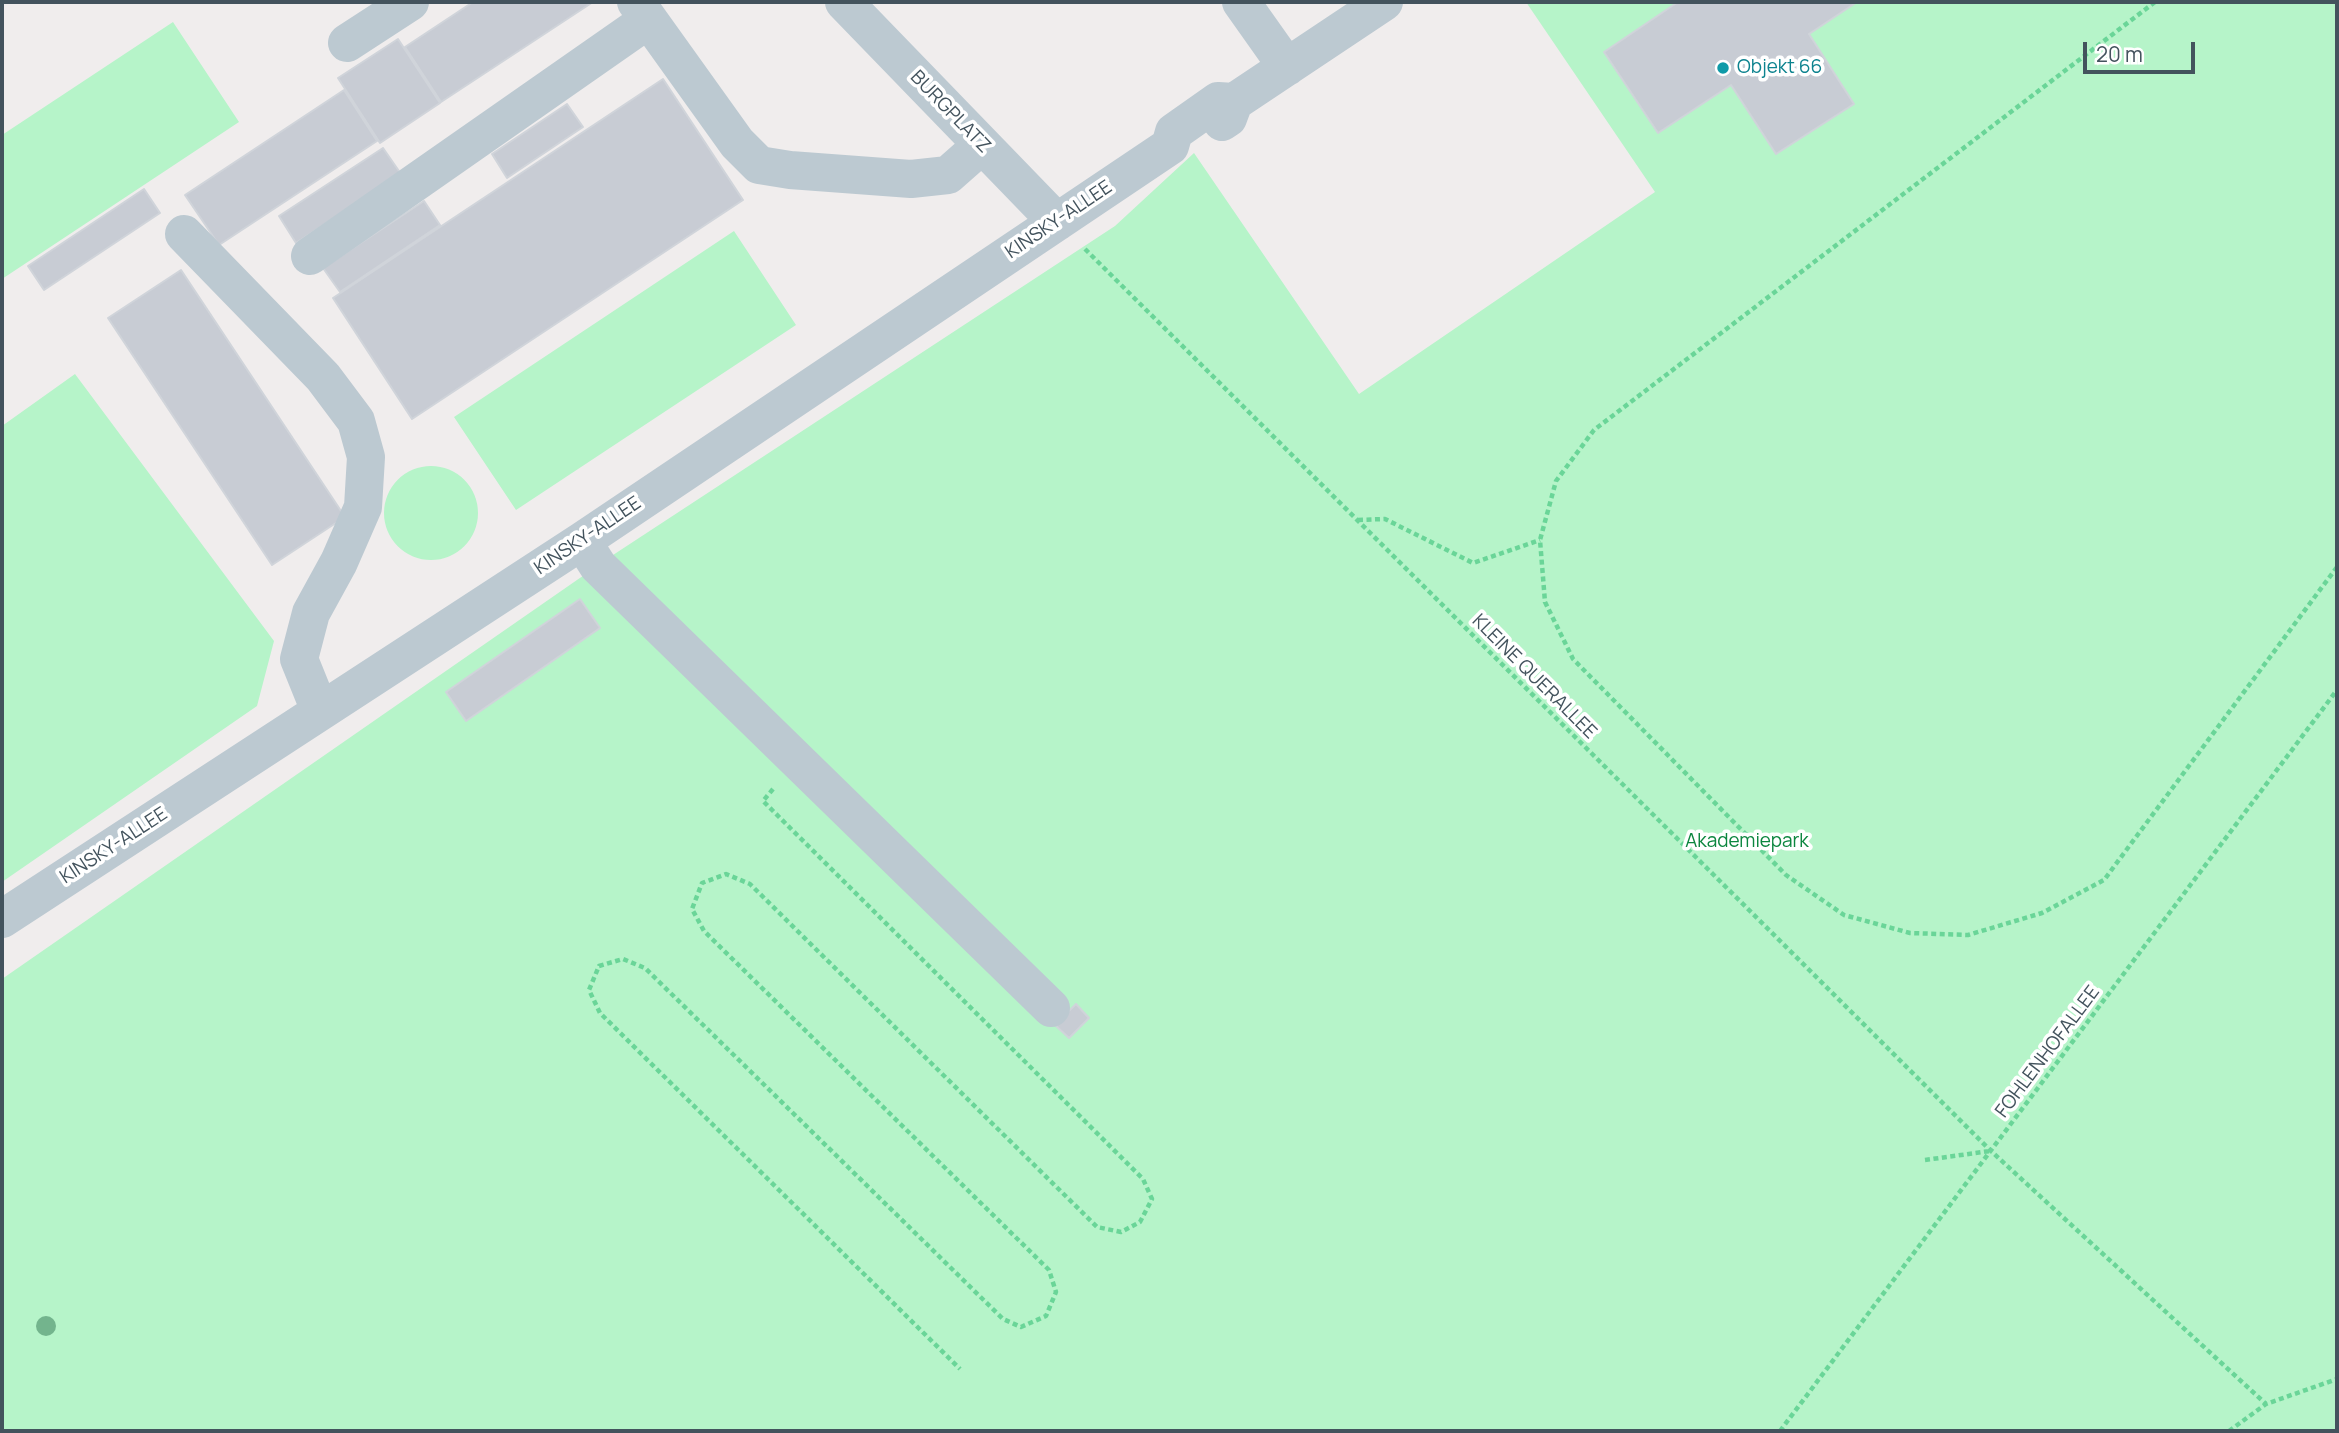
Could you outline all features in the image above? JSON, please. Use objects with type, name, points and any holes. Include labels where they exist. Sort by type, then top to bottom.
[{"type":"lane","points":[[347,43],[410,2]]},
{"type":"lane","name":"BURGPLATZ","points":[[844,2],[1057,222]]},
{"type":"lane","points":[[1241,2],[1287,67]]},
{"type":"lane","name":"KINSKY-ALLEE","points":[[2,919],[582,541],[1170,146],[1174,132],[1218,101],[1234,102],[1384,2]]},
{"type":"lane","points":[[310,256],[642,11],[737,143],[760,164],[790,170],[911,179],[948,175],[982,145]]},
{"type":"lane","points":[[184,234],[323,377],[356,421],[366,457],[363,507],[339,562],[311,613],[299,659],[320,711]]},
{"type":"lane","points":[[582,541],[598,566],[1051,1008]]},
{"type":"path","points":[[2154,2],[1594,430],[1556,481],[1541,540],[1545,602],[1573,659],[1786,875],[1844,915],[1910,933],[1968,935],[2042,913],[2104,880],[2337,567]]},
{"type":"path","name":"KLEINE QUERALLEE","points":[[1057,222],[1991,1151],[2266,1404]]},
{"type":"path","points":[[1357,520],[1385,519],[1472,563],[1541,540]]},
{"type":"path","name":"FOHLENHOFALLEE","points":[[1780,1431],[2337,690]]},
{"type":"path","points":[[763,801],[1143,1179],[1152,1199],[1140,1222],[1121,1232],[1097,1227],[750,884],[726,874],[702,883],[692,909],[704,931],[1049,1270],[1056,1292],[1046,1316],[1021,1326],[1003,1319],[645,968],[623,959],[599,966],[589,990],[600,1013],[960,1369]]},
{"type":"path","points":[[1925,1160],[1991,1151]]},
{"type":"path","points":[[2229,1431],[2266,1404],[2337,1379]]},
{"type":"green space","name":"Akademiepark","points":[[1526,2],[2337,2],[2337,1431],[2,1431],[2,979],[613,555],[1115,226],[1194,153],[1359,394],[1655,192]]},
{"type":"green space","points":[[173,22],[239,122],[2,279],[2,135]]},
{"type":"green space","points":[[734,231],[796,325],[516,510],[454,417]]},
{"type":"green space","points":[[75,374],[274,641],[257,706],[2,882],[2,426]]},
{"type":"green space","points":[[431,466],[449,469],[464,480],[475,495],[478,513],[475,531],[464,546],[449,557],[431,560],[413,557],[398,546],[387,531],[384,513],[387,495],[398,480],[413,469]]},
{"type":"building","points":[[473,2],[593,2],[441,102],[405,47]]},
{"type":"building","name":"Objekt 66","points":[[1678,2],[1857,2],[1809,34],[1854,104],[1776,154],[1731,85],[1658,133],[1604,52]]},
{"type":"building","points":[[398,39],[440,103],[380,143],[338,78]]},
{"type":"building","points":[[663,79],[743,200],[412,419],[333,298]]},
{"type":"building","points":[[344,90],[377,141],[219,245],[185,195]]},
{"type":"building","points":[[567,104],[583,127],[507,178],[492,154]]},
{"type":"building","points":[[383,148],[401,174],[296,243],[279,216]]},
{"type":"building","points":[[144,189],[160,213],[44,290],[28,266]]},
{"type":"building","points":[[424,201],[440,225],[340,292],[323,268]]},
{"type":"building","points":[[181,270],[345,517],[272,565],[108,318]]},
{"type":"building","points":[[580,599],[600,628],[466,721],[446,692]]},
{"type":"building","points":[[1076,1004],[1089,1018],[1069,1038],[1055,1025]]},
{"type":"place","name":"Objekt 66","points":[[1723,68]]}]
